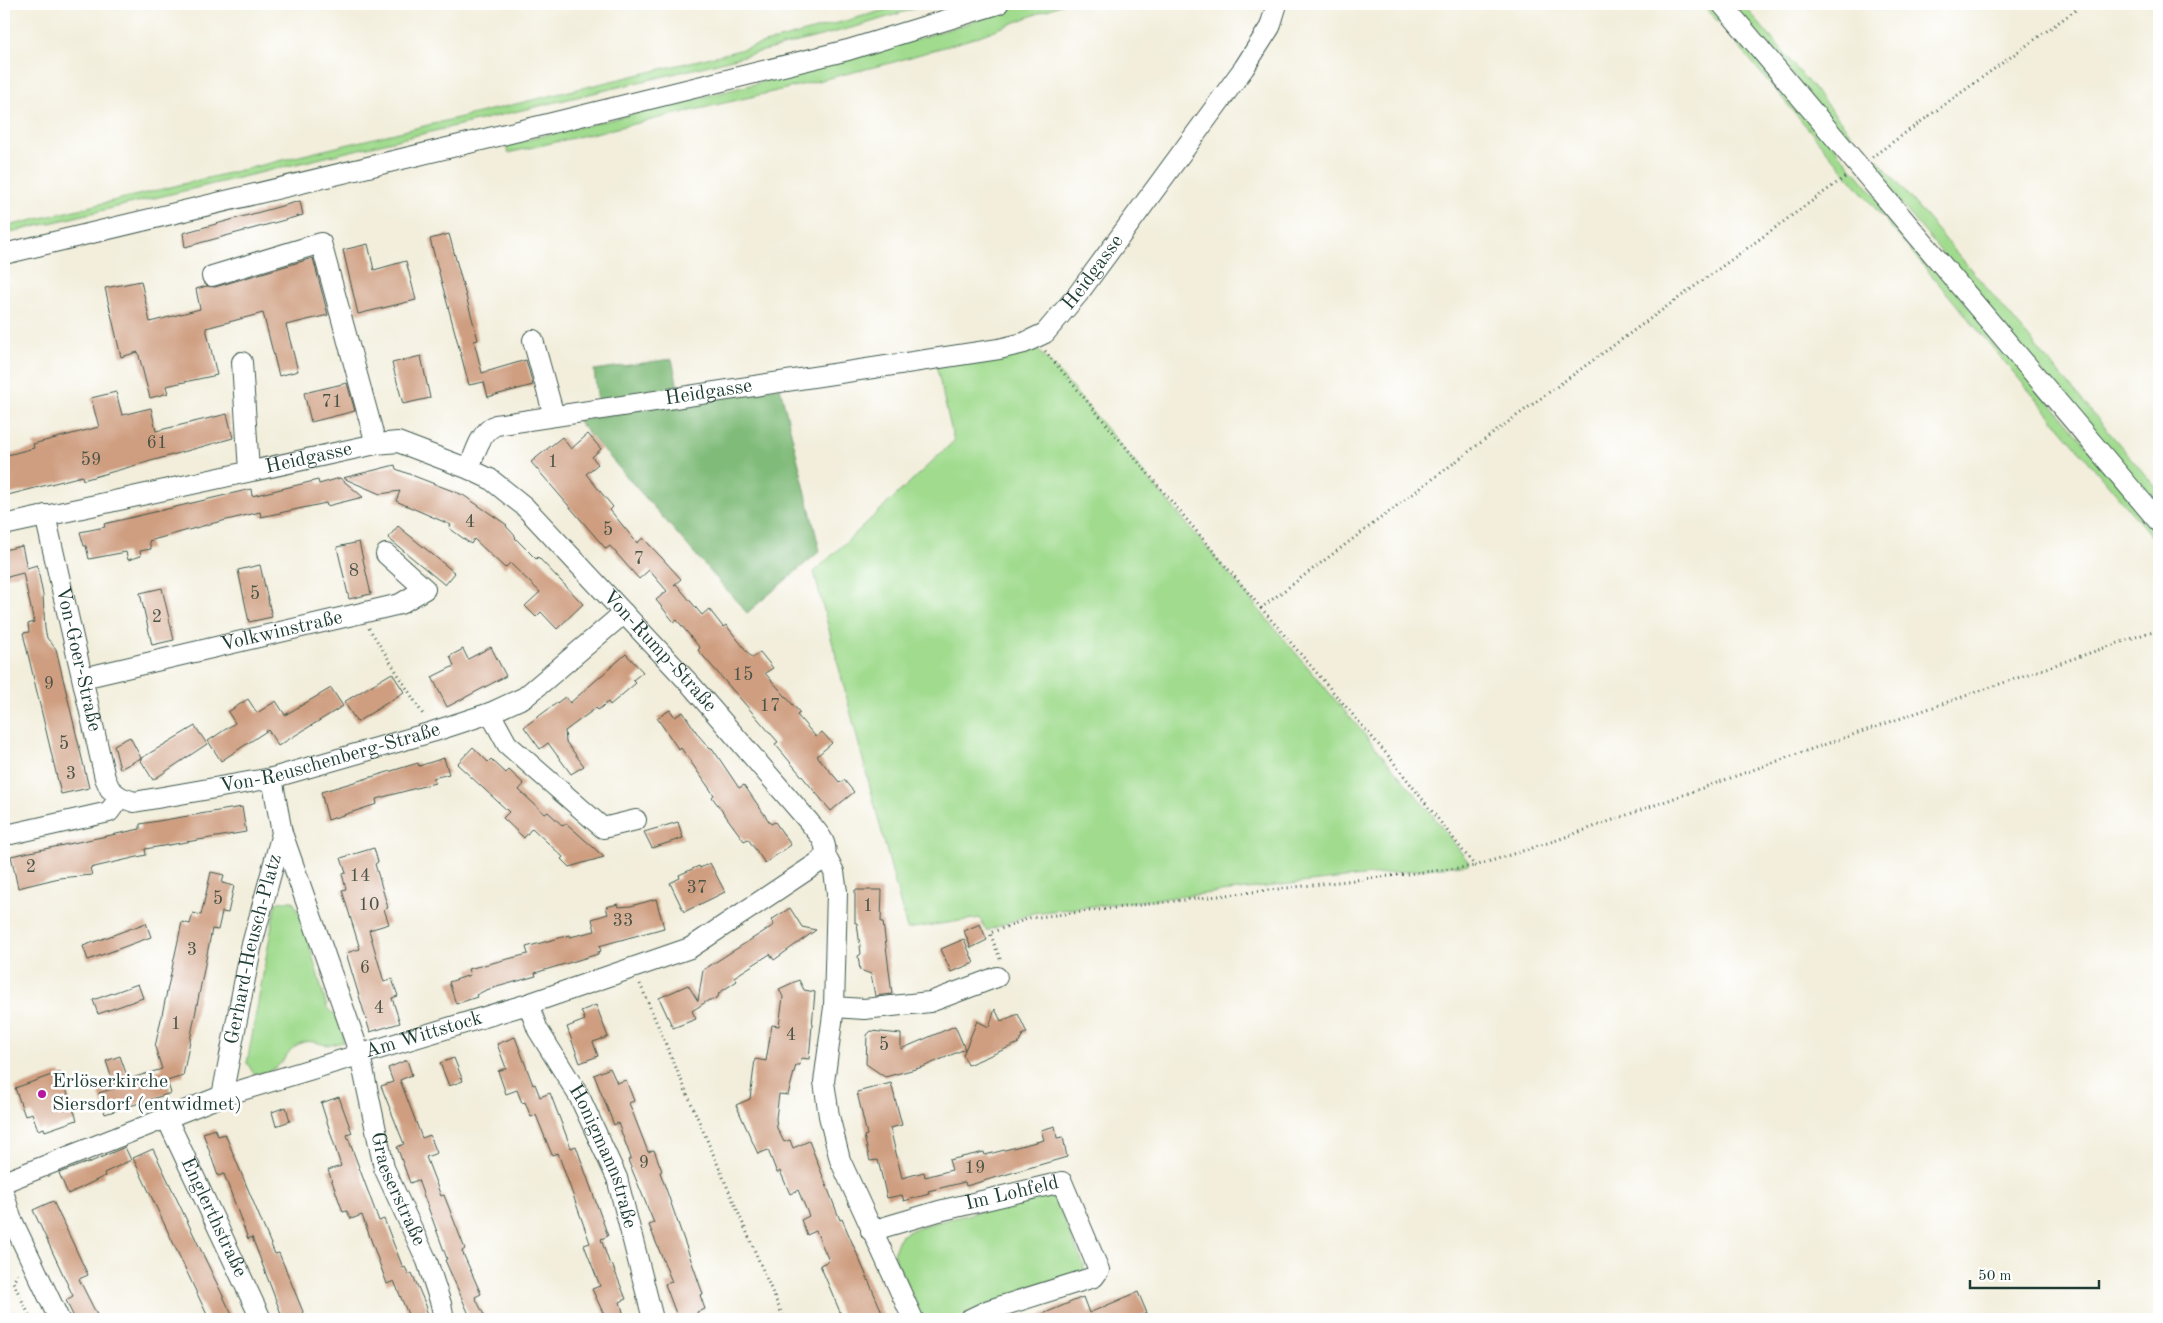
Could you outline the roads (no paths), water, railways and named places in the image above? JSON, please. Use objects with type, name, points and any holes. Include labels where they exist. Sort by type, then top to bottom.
[{"type":"street","name":"Heidgasse","points":[[4,525],[376,444],[398,442],[469,469],[481,439],[488,428],[554,416],[998,349],[1035,338],[1045,333],[1078,294],[1238,76],[1270,27],[1277,4]]},
{"type":"street","points":[[1722,4],[2159,522]]},
{"type":"street","points":[[4,254],[848,50],[989,5]]},
{"type":"street","points":[[212,276],[322,243],[376,444]]},
{"type":"street","points":[[533,340],[554,416]]},
{"type":"street","points":[[242,362],[249,471]]},
{"type":"street","name":"Von-Rump-Straße","points":[[469,469],[490,479],[524,506],[691,685],[822,839],[826,848],[825,854]]},
{"type":"street","name":"Von-Goer-Straße","points":[[45,515],[105,778],[110,789],[120,797]]},
{"type":"street","name":"Volkwinstraße","points":[[83,678],[400,604],[425,590],[386,554]]},
{"type":"street","name":"Von-Reuschenberg-Straße","points":[[120,797],[134,802],[272,778],[432,732],[490,713],[525,697],[624,613]]},
{"type":"street","points":[[490,713],[508,744],[603,828],[636,820]]},
{"type":"street","name":"Gerhard-Heusch-Platz","points":[[272,778],[282,832],[360,1055]]},
{"type":"street","points":[[11,834],[109,812],[120,797]]},
{"type":"street","name":"Gerhard-Heusch-Platz","points":[[222,1096],[251,948],[282,832]]},
{"type":"street","points":[[825,854],[834,872],[837,892],[834,1007],[824,1082],[828,1116],[840,1160],[913,1319]]},
{"type":"street","name":"Am Wittstock","points":[[4,1182],[222,1096],[528,1004],[634,969],[690,948],[819,862],[825,854]]},
{"type":"street","points":[[834,1007],[864,1009],[930,1002],[997,977]]},
{"type":"street","name":"Honigmannstraße","points":[[528,1004],[538,1030],[579,1096],[618,1178],[653,1319]]},
{"type":"street","name":"Graeserstraße","points":[[360,1055],[384,1168],[427,1261],[444,1319]]},
{"type":"street","name":"Englerthstraße","points":[[166,1117],[261,1319]]},
{"type":"street","name":"Im Lohfeld","points":[[871,1231],[939,1211],[1062,1182],[1099,1270],[1094,1277],[989,1310],[970,1319]]},
{"type":"street","points":[[4,1194],[11,1218],[59,1319]]},
{"type":"place","name":"Erlöserkirche Siersdorf (entwidmet)","points":[[42,1094]]}]
